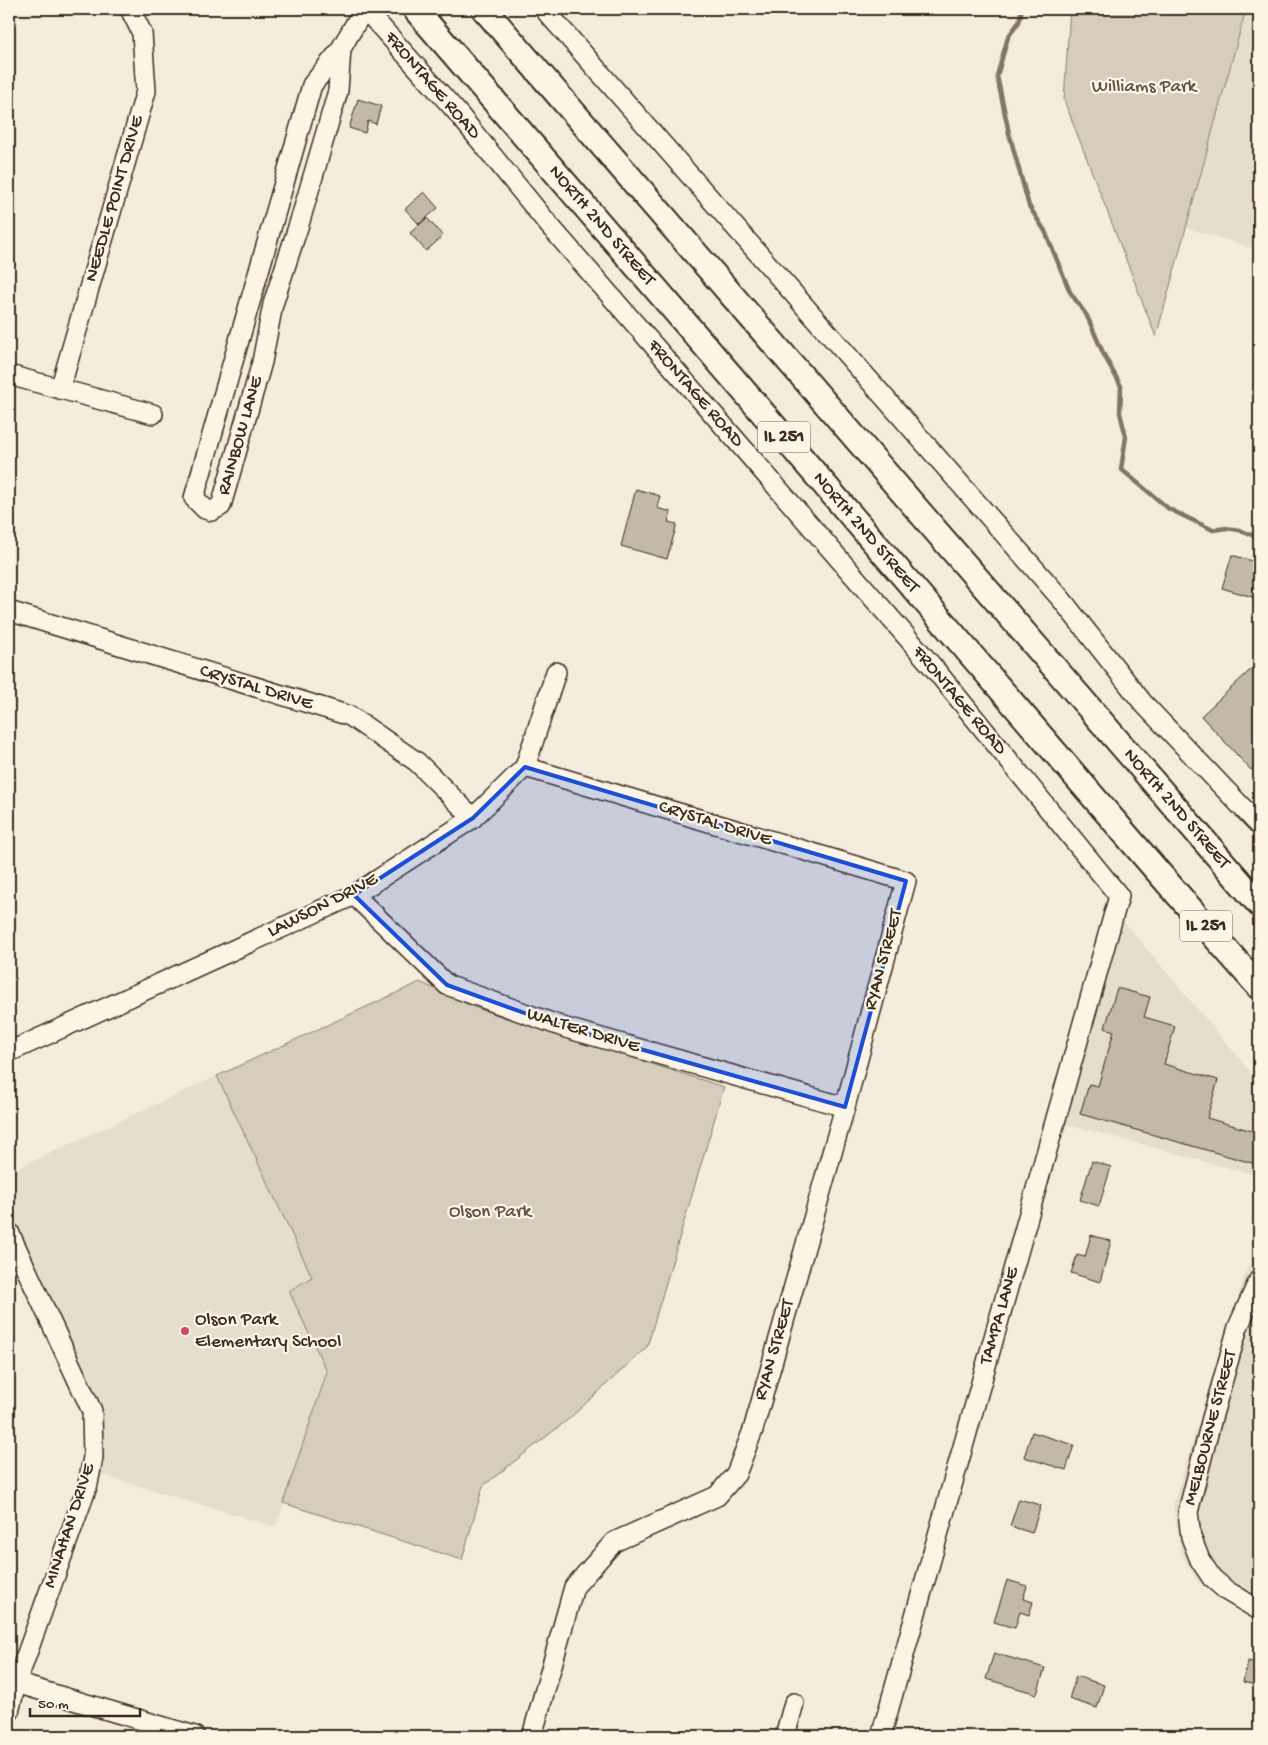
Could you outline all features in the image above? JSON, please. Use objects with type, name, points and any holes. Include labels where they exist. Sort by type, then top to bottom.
[{"type":"main road","name":"NORTH 2ND STREET","points":[[415,9],[1259,987]]},
{"type":"main road","name":"NORTH 2ND STREET","points":[[484,9],[1259,904]]},
{"type":"street","name":"NEEDLE POINT DRIVE","points":[[60,389],[146,91],[142,33],[130,9]]},
{"type":"street","name":"RAINBOW LANE","points":[[341,49],[338,91],[300,221],[273,304],[262,362],[221,506],[212,510],[205,509],[194,498],[312,85],[341,49],[364,9]]},
{"type":"street","name":"FRONTAGE ROAD","points":[[364,9],[456,110],[549,225],[932,667],[1119,896]]},
{"type":"street","points":[[544,9],[1062,600],[1142,703],[1259,824]]},
{"type":"street","points":[[9,375],[153,414]]},
{"type":"street","name":"CRYSTAL DRIVE","points":[[9,612],[350,716],[417,762],[473,818]]},
{"type":"street","name":"LAWSON DRIVE","points":[[9,1052],[354,895],[473,818],[525,767],[556,672]]},
{"type":"street","name":"CRYSTAL DRIVE","points":[[525,767],[906,881]]},
{"type":"street","name":"RYAN STREET","points":[[532,1736],[574,1587],[614,1542],[717,1496],[736,1474],[753,1430],[845,1107],[906,881]]},
{"type":"street","name":"WALTER DRIVE","points":[[354,895],[447,985],[566,1028],[845,1107]]},
{"type":"street","name":"TAMPA LANE","points":[[881,1736],[1119,896]]},
{"type":"street","name":"MINAHAN DRIVE","points":[[9,1232],[92,1411],[93,1457],[88,1484],[13,1682],[9,1712]]},
{"type":"street","name":"MELBOURNE STREET","points":[[1259,1280],[1238,1327],[1188,1512],[1191,1537],[1200,1560],[1212,1578],[1227,1591],[1259,1610]]},
{"type":"street","points":[[13,1682],[195,1736]]},
{"type":"street","points":[[785,1736],[794,1703]]},
{"type":"highlighted area","points":[[525,767],[906,881],[845,1107],[566,1028],[447,985],[354,895],[473,818]]},
{"type":"shaded area","points":[[1246,9],[1259,9],[1259,250],[1186,228]]},
{"type":"shaded area","points":[[1119,916],[1259,1082],[1259,1176],[1062,1123]]},
{"type":"shaded area","name":"Olson Park Elementary School","points":[[217,1076],[312,1277],[289,1291],[327,1371],[276,1527],[99,1474],[102,1437],[96,1406],[9,1215],[9,1172]]},
{"type":"shaded area","points":[[1259,1254],[1259,1622],[1198,1582],[1181,1553],[1173,1505],[1247,1268]]},
{"type":"green space","name":"Williams Park","points":[[1070,9],[1246,9],[1156,337],[1064,100]]},
{"type":"green space","name":"Olson Park","points":[[420,982],[476,1008],[724,1087],[647,1347],[570,1418],[483,1486],[462,1560],[283,1503],[327,1372],[289,1291],[312,1277],[217,1076]]},
{"type":"building","points":[[358,99],[381,106],[376,124],[368,121],[365,133],[349,128]]},
{"type":"building","points":[[424,192],[438,208],[419,224],[405,209]]},
{"type":"building","points":[[427,218],[443,236],[426,251],[410,233]]},
{"type":"building","points":[[636,489],[660,496],[657,508],[671,512],[668,522],[677,524],[667,559],[621,546]]},
{"type":"building","points":[[1232,555],[1259,563],[1259,599],[1222,588]]},
{"type":"building","points":[[1259,662],[1259,762],[1251,770],[1201,716]]},
{"type":"building","points":[[1117,988],[1150,997],[1144,1017],[1175,1026],[1164,1064],[1218,1080],[1207,1118],[1259,1133],[1259,1165],[1080,1114],[1089,1084],[1098,1086],[1114,1031],[1105,1028]]},
{"type":"building","points":[[1092,1161],[1111,1167],[1099,1206],[1080,1200]]},
{"type":"building","points":[[1091,1235],[1111,1241],[1100,1282],[1071,1273],[1077,1255],[1085,1257]]},
{"type":"building","points":[[1032,1432],[1074,1445],[1066,1470],[1024,1457]]},
{"type":"building","points":[[1019,1499],[1041,1505],[1032,1533],[1010,1526]]},
{"type":"building","points":[[1007,1580],[1027,1586],[1023,1599],[1033,1602],[1029,1615],[1020,1612],[1015,1628],[994,1622]]},
{"type":"building","points":[[994,1653],[1045,1668],[1037,1694],[986,1679]]},
{"type":"building","points":[[1248,1661],[1259,1664],[1259,1686],[1243,1682]]},
{"type":"building","points":[[1076,1676],[1104,1685],[1097,1708],[1069,1699]]},
{"type":"waterway","points":[[1022,9],[1019,22],[1008,37],[997,76],[1009,133],[1029,206],[1045,231],[1070,292],[1087,316],[1104,355],[1121,386],[1120,413],[1126,437],[1121,469],[1169,509],[1213,530],[1226,528],[1239,530],[1259,538]]},
{"type":"place","name":"Olson Park Elementary School","points":[[185,1331]]}]
